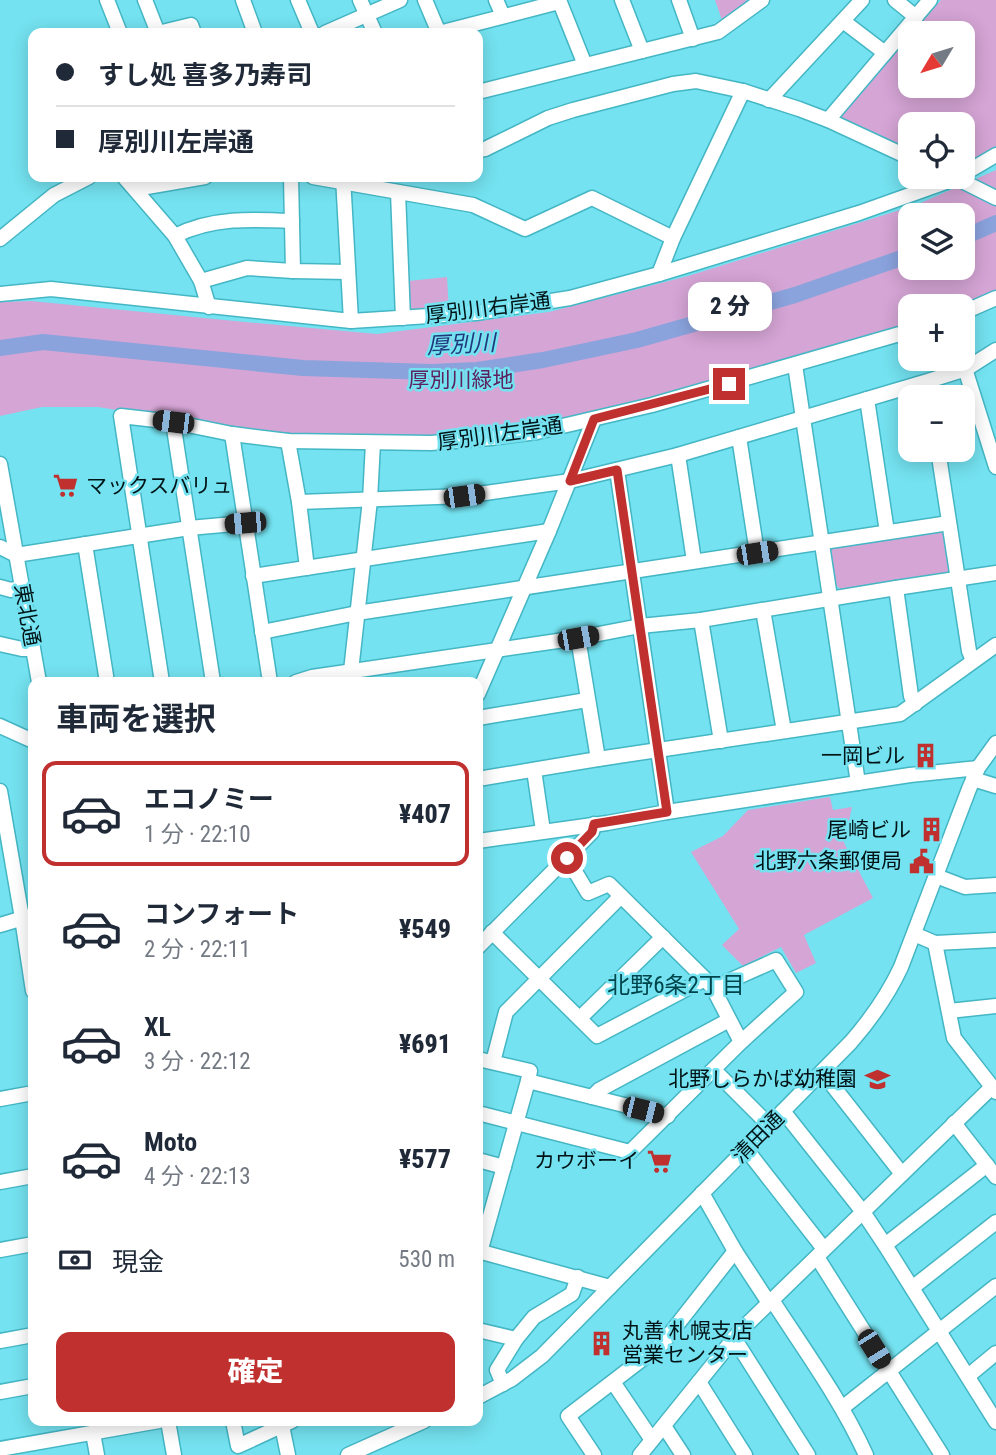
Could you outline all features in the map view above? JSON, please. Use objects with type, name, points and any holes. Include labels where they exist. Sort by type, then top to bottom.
[{"type":"street","points":[[107,0],[118,28]]},
{"type":"street","points":[[145,0],[156,28]]},
{"type":"street","points":[[243,0],[253,28]]},
{"type":"street","points":[[298,0],[310,28]]},
{"type":"street","points":[[360,0],[372,28]]},
{"type":"street","points":[[336,28],[400,0]]},
{"type":"street","points":[[425,0],[437,28]]},
{"type":"street","points":[[496,0],[503,16]]},
{"type":"street","points":[[622,0],[642,51]]},
{"type":"street","points":[[679,0],[693,39]]},
{"type":"street","points":[[769,100],[862,0]]},
{"type":"street","points":[[895,0],[916,17]]},
{"type":"street","points":[[828,120],[930,0]]},
{"type":"street","points":[[458,28],[559,1],[584,65]]},
{"type":"street","points":[[483,91],[718,32],[757,2]]},
{"type":"street","points":[[843,21],[885,54]]},
{"type":"street","points":[[483,149],[548,118],[673,84],[696,81],[743,91],[828,120],[898,152]]},
{"type":"street","points":[[659,274],[673,238],[743,91]]},
{"type":"street","name":"厚別川右岸通","points":[[975,167],[996,155]]},
{"type":"street","points":[[0,239],[54,195],[79,182]]},
{"type":"street","points":[[128,182],[176,236],[201,281],[209,307]]},
{"type":"street","points":[[135,190],[178,182]]},
{"type":"street","points":[[291,182],[293,271]]},
{"type":"street","points":[[343,182],[351,321]]},
{"type":"street","points":[[352,182],[473,205],[525,229],[592,198],[673,238]]},
{"type":"street","points":[[975,187],[996,198]]},
{"type":"street","name":"厚別川右岸通","points":[[0,294],[51,289],[351,321],[476,313],[570,298],[659,274],[859,213],[924,189]]},
{"type":"street","points":[[398,192],[403,318]]},
{"type":"street","points":[[176,236],[190,229],[242,219],[292,220]]},
{"type":"street","points":[[201,281],[247,268],[348,272]]},
{"type":"street","points":[[975,307],[996,298]]},
{"type":"street","name":"厚別川左岸通","points":[[139,535],[121,416],[288,441],[431,443],[491,438],[537,432],[652,405],[898,335]]},
{"type":"street","points":[[975,359],[996,350]]},
{"type":"street","points":[[795,365],[858,783]]},
{"type":"street","points":[[299,502],[464,496],[570,481],[678,455],[928,381],[949,371]]},
{"type":"street","points":[[966,371],[996,467]]},
{"type":"street","points":[[928,381],[928,385]]},
{"type":"street","points":[[867,399],[887,532]]},
{"type":"street","points":[[483,682],[594,419]]},
{"type":"street","points":[[173,422],[212,677]]},
{"type":"street","points":[[232,434],[269,677]]},
{"type":"street","points":[[739,437],[757,553]]},
{"type":"street","points":[[288,441],[307,568]]},
{"type":"street","points":[[352,677],[373,443]]},
{"type":"street","points":[[678,455],[694,561]]},
{"type":"street","points":[[940,462],[969,651],[973,661]]},
{"type":"street","name":"東北通","points":[[0,464],[2,491],[38,677]]},
{"type":"street","points":[[617,470],[667,812]]},
{"type":"street","points":[[0,547],[16,555],[189,528],[245,523]]},
{"type":"street","points":[[262,632],[358,613],[949,523]]},
{"type":"street","points":[[253,576],[549,531]]},
{"type":"street","points":[[139,535],[161,677]]},
{"type":"street","points":[[85,544],[106,677]]},
{"type":"street","points":[[312,677],[352,677],[640,626],[701,620],[996,573]]},
{"type":"street","points":[[0,587],[11,590],[22,588]]},
{"type":"street","points":[[896,588],[911,696],[915,704]]},
{"type":"street","points":[[763,610],[784,731]]},
{"type":"street","points":[[701,620],[721,741]]},
{"type":"street","points":[[578,638],[597,759]]},
{"type":"street","points":[[0,644],[33,649]]},
{"type":"street","points":[[483,778],[900,714],[996,645]]},
{"type":"street","points":[[483,717],[587,700]]},
{"type":"street","points":[[0,726],[28,739]]},
{"type":"street","name":"清田通","points":[[483,1394],[503,1384],[542,1356],[822,1072],[880,1007],[901,967],[976,774],[996,743]]},
{"type":"street","points":[[534,770],[543,831]]},
{"type":"street","points":[[483,840],[910,775],[976,774],[996,786]]},
{"type":"street","points":[[0,794],[6,864],[28,916],[0,925]]},
{"type":"street","points":[[483,942],[592,832],[594,824]]},
{"type":"street","points":[[567,858],[588,893],[609,884],[709,984],[741,1042]]},
{"type":"street","points":[[936,876],[965,887],[996,885]]},
{"type":"street","points":[[493,1062],[506,1012],[621,896]]},
{"type":"street","points":[[483,1114],[630,1152],[741,1042],[796,992],[776,960],[709,984],[597,1036],[492,932]]},
{"type":"street","points":[[914,934],[935,943],[996,940]]},
{"type":"street","points":[[580,1018],[663,937]]},
{"type":"street","points":[[640,1455],[734,1338],[954,1124],[994,1090],[954,1038],[935,943]]},
{"type":"street","points":[[949,1011],[996,1006]]},
{"type":"street","points":[[592,1097],[598,1090],[729,1020]]},
{"type":"street","points":[[483,1060],[530,1071],[483,1239]]},
{"type":"street","points":[[714,1070],[769,1125]]},
{"type":"street","points":[[822,1072],[902,1174]]},
{"type":"street","points":[[528,1081],[668,1116]]},
{"type":"street","points":[[0,1098],[28,1094]]},
{"type":"street","points":[[783,1111],[886,1245],[996,1422]]},
{"type":"street","points":[[886,1245],[991,1171],[954,1124]]},
{"type":"street","points":[[746,1149],[821,1253],[888,1372],[942,1455]]},
{"type":"street","points":[[483,1161],[504,1167]]},
{"type":"street","points":[[0,1182],[28,1177]]},
{"type":"street","points":[[702,1194],[735,1251],[842,1408],[861,1453]]},
{"type":"street","points":[[483,1205],[493,1208]]},
{"type":"street","points":[[912,1288],[996,1222]]},
{"type":"street","points":[[0,1250],[28,1245]]},
{"type":"street","points":[[594,1455],[568,1416],[662,1344],[735,1251]]},
{"type":"street","points":[[483,1253],[610,1287]]},
{"type":"street","points":[[503,1384],[497,1370],[516,1339],[534,1317],[572,1294],[578,1277]]},
{"type":"street","points":[[842,1408],[996,1286]]},
{"type":"street","points":[[483,1331],[516,1339]]},
{"type":"street","points":[[0,1341],[28,1336]]},
{"type":"street","points":[[734,1338],[808,1455]]},
{"type":"street","points":[[968,1376],[996,1353]]},
{"type":"street","points":[[613,1382],[652,1440]]},
{"type":"street","points":[[699,1382],[745,1455]]},
{"type":"street","points":[[0,1392],[28,1387]]},
{"type":"street","points":[[0,1449],[132,1426]]},
{"type":"street","points":[[169,1426],[174,1455]]},
{"type":"street","points":[[234,1426],[238,1446],[277,1426]]},
{"type":"street","points":[[285,1426],[288,1455]]},
{"type":"street","points":[[348,1455],[411,1426]]},
{"type":"street","points":[[664,1426],[683,1455]]},
{"type":"street","points":[[93,1433],[97,1455]]},
{"type":"green space","points":[[715,0],[746,0],[746,5],[723,23]]},
{"type":"green space","points":[[941,0],[996,0],[996,146],[975,158],[975,112],[898,112],[898,145],[835,121],[898,49],[898,98],[975,98],[975,21],[923,21]]},
{"type":"green space","name":"厚別川緑地","points":[[996,170],[996,290],[975,300],[975,294],[898,294],[898,329],[725,379],[551,425],[462,438],[294,439],[98,407],[42,407],[0,416],[0,302],[31,301],[377,334],[549,312],[688,276],[898,211],[898,280],[975,280],[975,203],[921,203],[953,189],[975,189],[975,179]]},
{"type":"green space","points":[[447,277],[449,313],[410,315],[408,281]]},
{"type":"green space","points":[[941,530],[945,532],[950,571],[948,573],[840,589],[836,585],[831,549],[834,546]]},
{"type":"green space","points":[[830,797],[833,810],[852,807],[844,843],[873,898],[804,935],[816,963],[796,973],[781,947],[743,966],[722,945],[739,929],[691,852],[723,836],[748,810]]},
{"type":"waterway","name":"厚別川","points":[[975,232],[996,223]]},
{"type":"waterway","name":"厚別川","points":[[0,348],[43,342],[303,368],[431,372],[477,370],[543,360],[637,340],[795,295],[898,259]]},
{"type":"place","name":"マックスバリュ","points":[[66,486]]},
{"type":"place","name":"一岡ビル","points":[[925,756]]},
{"type":"place","name":"尾崎ビル","points":[[931,830]]},
{"type":"place","name":"北野六条郵便局","points":[[922,861]]},
{"type":"place","name":"北野しらかば幼稚園","points":[[877,1079]]},
{"type":"place","name":"カウボーイ","points":[[659,1161]]},
{"type":"place","name":"丸善 札幌支店 営業センター","points":[[602,1343]]},
{"type":"district","name":"北野6条2丁目","points":[[676,985]]},
{"type":"route","points":[[567,858],[592,832],[594,824],[667,812],[617,470],[570,481],[594,419],[729,384]]}]
